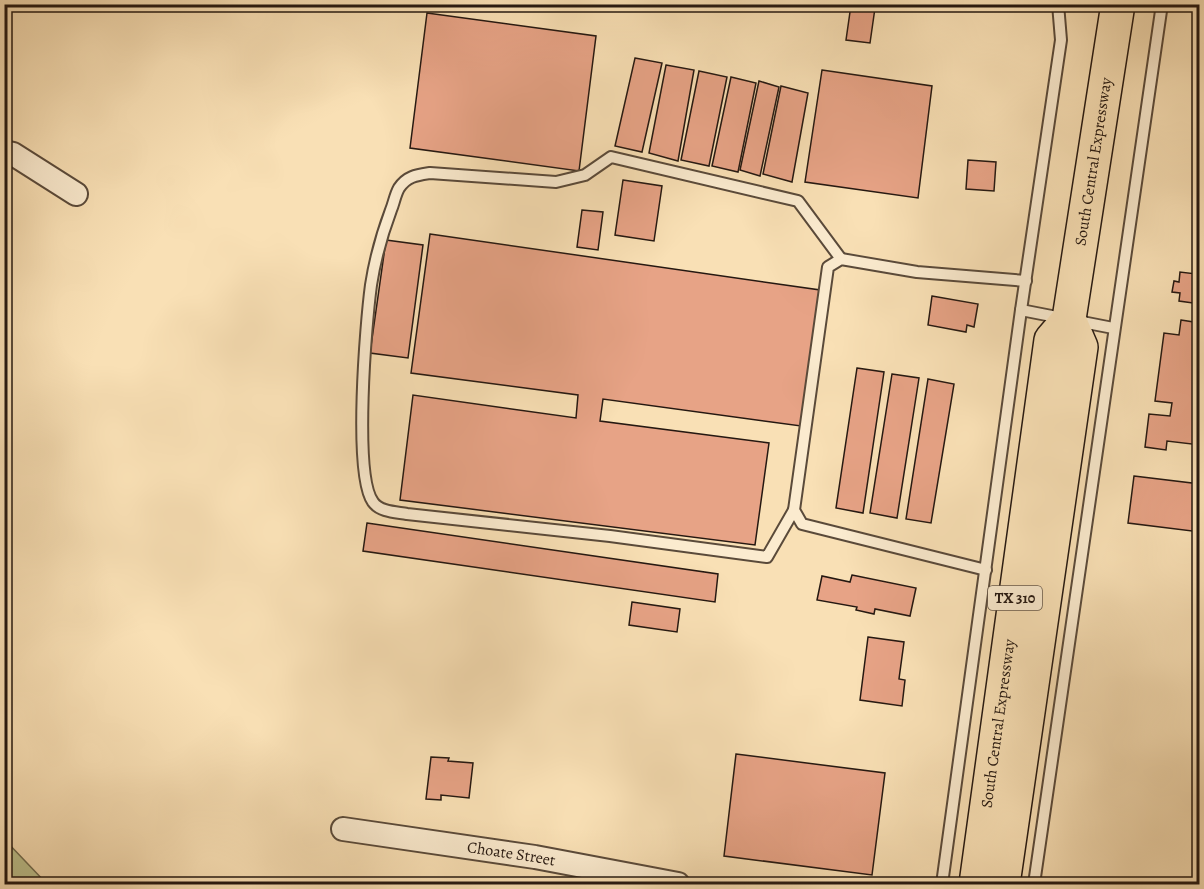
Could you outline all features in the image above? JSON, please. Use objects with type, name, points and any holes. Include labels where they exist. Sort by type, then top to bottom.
[{"type":"main road","name":"South Central Expressway","points":[[976,885],[1051,340],[1069,319],[1118,4]]},
{"type":"main road","name":"South Central Expressway","points":[[1003,885],[1081,347],[1069,319]]},
{"type":"street","points":[[4,153],[13,154],[76,194]]},
{"type":"street","name":"Choate Street","points":[[343,829],[535,857],[678,885]]},
{"type":"lane","points":[[942,885],[1021,310],[1061,40],[1058,4]]},
{"type":"lane","points":[[1034,885],[1113,328],[1162,4]]},
{"type":"lane","points":[[841,259],[798,201],[611,157],[585,175],[556,182],[430,173],[411,176],[399,188],[382,235],[371,285],[364,364],[363,448],[366,488],[374,503],[382,509],[407,514],[610,536],[767,557],[794,510],[828,267],[841,259],[917,272],[1026,281]]},
{"type":"lane","points":[[1021,310],[1113,328]]},
{"type":"lane","points":[[794,510],[802,524],[986,570]]},
{"type":"green space","points":[[5,840],[47,884],[5,884]]},
{"type":"building","points":[[851,5],[875,8],[870,43],[846,40]]},
{"type":"building","points":[[427,13],[596,36],[579,171],[410,148]]},
{"type":"building","points":[[635,58],[662,63],[642,152],[615,146]]},
{"type":"building","points":[[666,65],[694,70],[678,161],[649,153]]},
{"type":"building","points":[[822,70],[932,86],[918,198],[805,182]]},
{"type":"building","points":[[699,71],[727,77],[709,166],[681,160]]},
{"type":"building","points":[[731,77],[756,83],[738,172],[712,166]]},
{"type":"building","points":[[759,81],[779,87],[760,176],[740,170]]},
{"type":"building","points":[[781,86],[808,93],[792,182],[763,174]]},
{"type":"building","points":[[968,160],[996,162],[994,191],[966,189]]},
{"type":"building","points":[[623,180],[662,186],[654,241],[615,235]]},
{"type":"building","points":[[582,210],[603,212],[598,250],[577,247]]},
{"type":"building","points":[[430,234],[820,290],[801,426],[603,399],[600,421],[769,443],[755,545],[400,500],[413,395],[576,418],[578,395],[411,373]]},
{"type":"building","points":[[386,240],[423,245],[408,358],[370,353]]},
{"type":"building","points":[[1197,265],[1200,266],[1200,304],[1179,301],[1180,293],[1172,292],[1174,281],[1179,282],[1180,272],[1196,274]]},
{"type":"building","points":[[932,296],[978,304],[974,327],[967,325],[966,332],[928,325]]},
{"type":"building","points":[[1181,320],[1200,323],[1200,445],[1167,441],[1166,450],[1145,447],[1149,414],[1170,416],[1172,403],[1155,401],[1164,333],[1179,335]]},
{"type":"building","points":[[857,368],[884,372],[863,513],[836,508]]},
{"type":"building","points":[[892,374],[919,378],[897,518],[870,513]]},
{"type":"building","points":[[928,379],[954,384],[931,523],[906,519]]},
{"type":"building","points":[[1134,476],[1200,484],[1200,532],[1128,523]]},
{"type":"building","points":[[367,523],[718,574],[715,602],[363,551]]},
{"type":"building","points":[[852,575],[916,588],[910,616],[875,609],[874,614],[856,610],[857,607],[817,600],[822,576],[850,582]]},
{"type":"building","points":[[632,602],[680,609],[677,632],[629,625]]},
{"type":"building","points":[[868,637],[904,642],[899,679],[905,680],[902,706],[860,700]]},
{"type":"building","points":[[736,754],[885,773],[872,875],[724,856]]},
{"type":"building","points":[[431,757],[473,763],[469,798],[441,795],[441,800],[426,799]]}]
